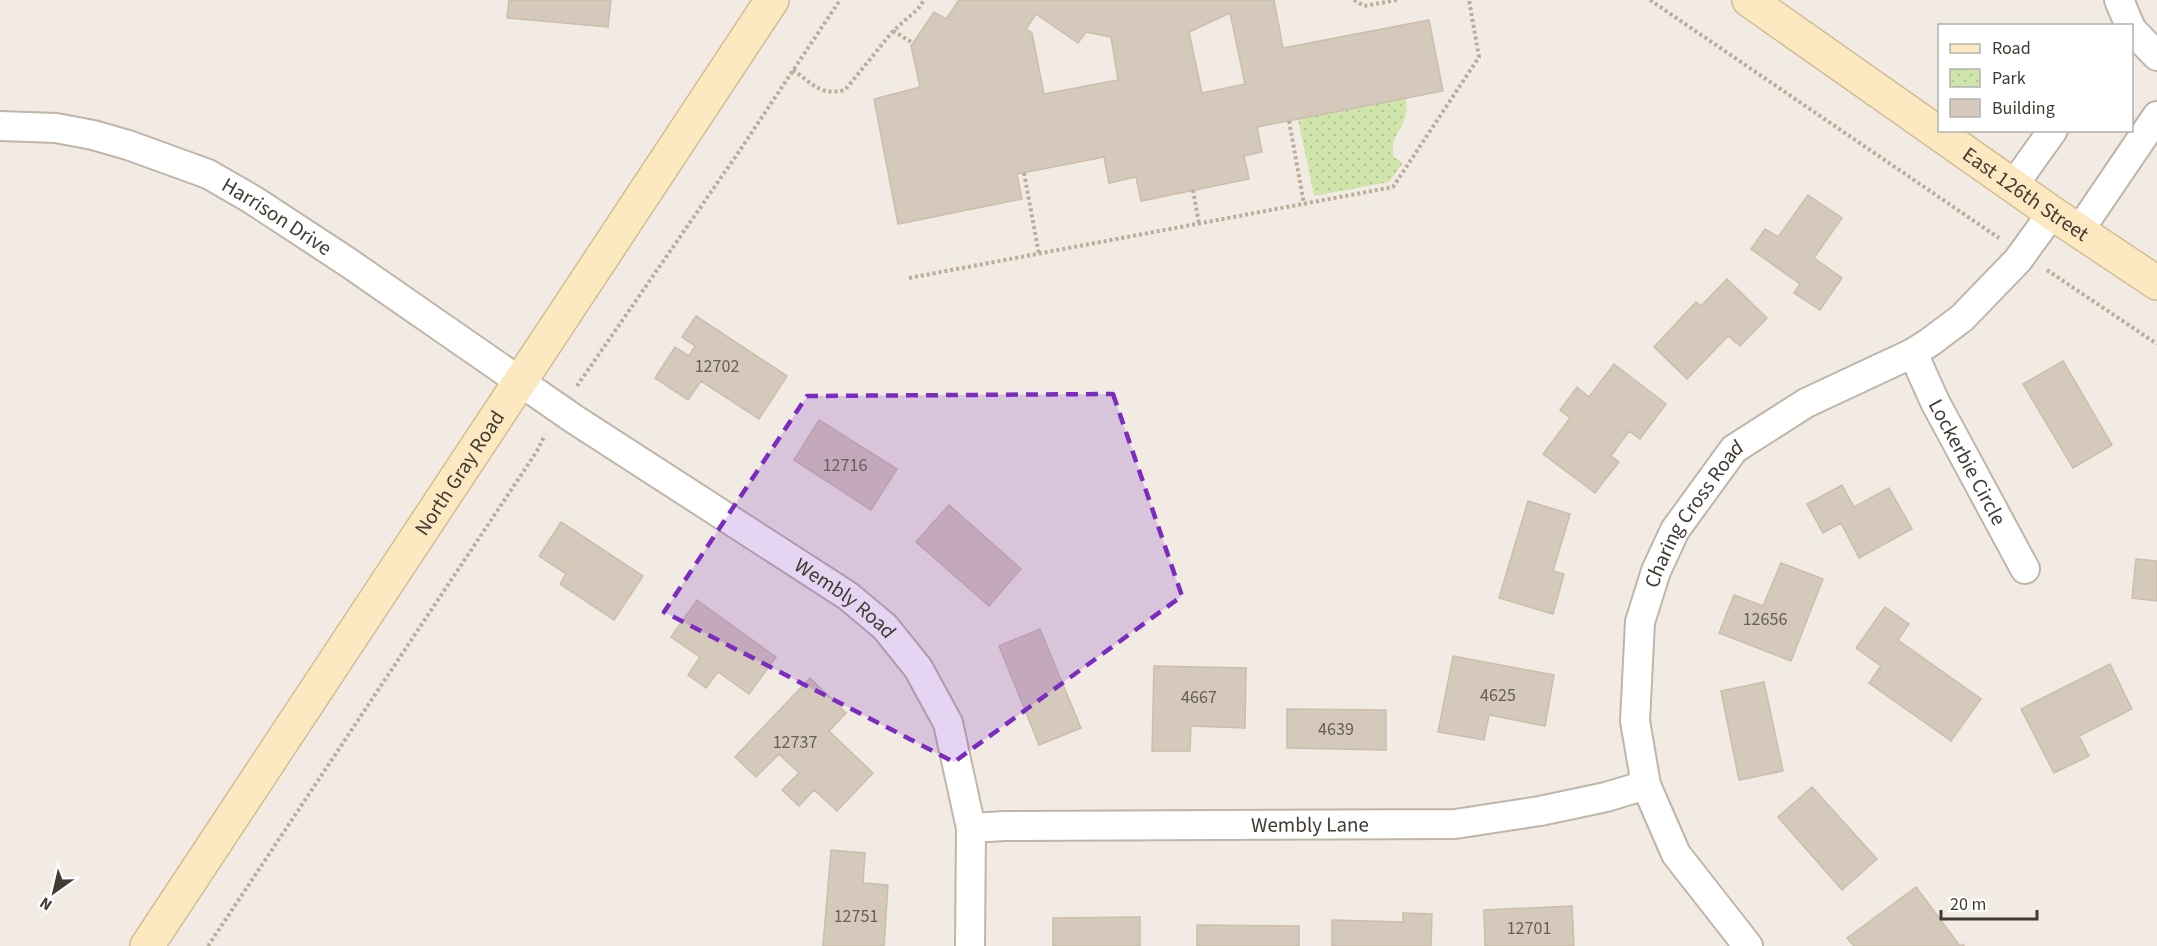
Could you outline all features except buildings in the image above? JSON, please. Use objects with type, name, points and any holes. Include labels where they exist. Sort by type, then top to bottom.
[{"type":"street","name":"North Gray Road","points":[[147,946],[772,0]]},
{"type":"street","name":"East 126th Street","points":[[1749,0],[2013,186],[2157,283]]},
{"type":"street","points":[[2133,28],[2157,57]]},
{"type":"street","name":"Charing Cross Road","points":[[1748,946],[1676,854],[1646,785],[1635,721],[1640,622],[1656,571],[1675,530],[1734,449],[1806,403],[1913,353],[1962,318],[2023,254],[2066,222],[2157,116]]},
{"type":"street","name":"Harrison Drive","points":[[0,126],[56,128],[93,135],[208,174],[253,200],[350,263],[521,381]]},
{"type":"street","points":[[2013,186],[2052,132]]},
{"type":"street","name":"Lockerbie Circle","points":[[1913,353],[1935,402],[2025,569]]},
{"type":"street","name":"Wembly Road","points":[[521,381],[561,410],[848,596],[885,627],[918,668],[948,723],[971,828],[970,946]]},
{"type":"street","name":"Wembly Lane","points":[[971,828],[1455,824],[1540,811],[1606,797],[1646,785]]},
{"type":"path","points":[[208,946],[537,451],[561,410],[840,0]]},
{"type":"path","points":[[793,70],[824,92],[834,93],[846,90],[893,31],[918,9],[924,0]]},
{"type":"path","points":[[1354,0],[1364,6],[1397,0]]},
{"type":"path","points":[[909,278],[1393,187],[1479,57],[1468,0]]},
{"type":"path","points":[[1650,0],[2157,345]]},
{"type":"path","points":[[893,31],[913,43]]},
{"type":"path","points":[[1289,121],[1304,204]]},
{"type":"path","points":[[1024,173],[1039,254]]},
{"type":"path","points":[[1193,190],[1199,224]]},
{"type":"highlighted area","points":[[1113,394],[1182,596],[954,762],[664,612],[807,396]]},
{"type":"green space","points":[[1406,98],[1406,114],[1393,144],[1394,157],[1403,163],[1389,182],[1314,196],[1298,119]]}]
